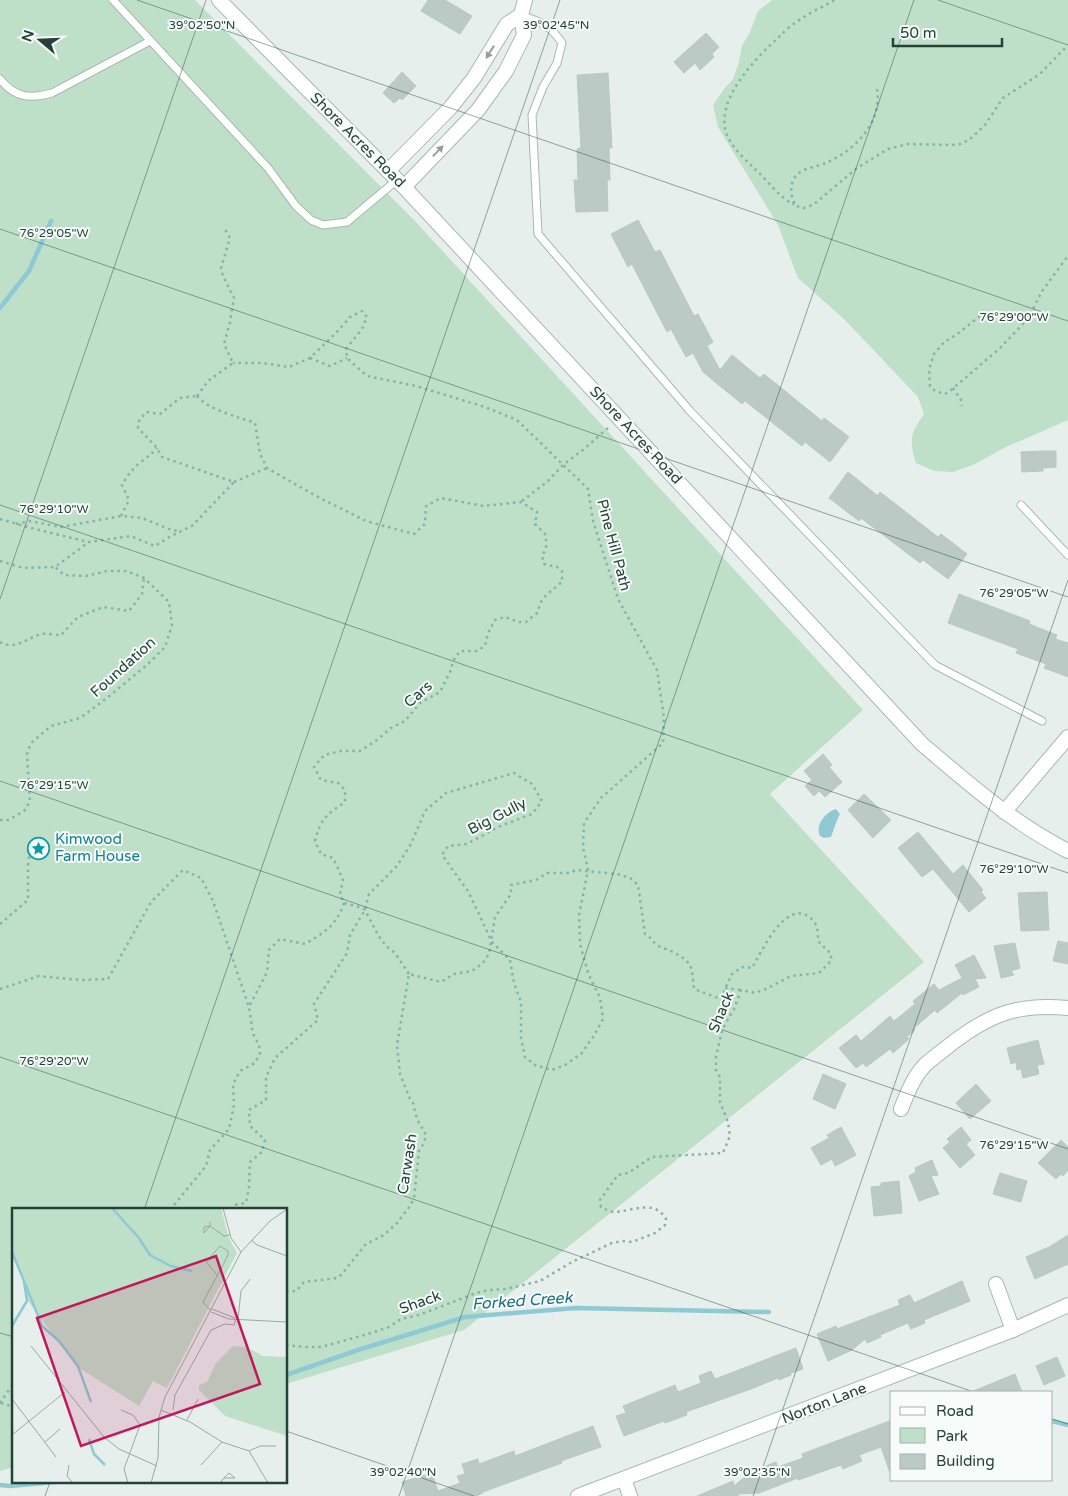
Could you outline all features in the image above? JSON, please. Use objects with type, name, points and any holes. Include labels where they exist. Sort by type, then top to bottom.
[{"type":"street","name":"Shore Acres Road","points":[[219,0],[396,179],[922,744],[1004,812],[1068,852]]},
{"type":"street","points":[[396,179],[478,110],[506,71],[524,35],[521,15],[525,0]]},
{"type":"street","points":[[396,179],[474,78],[507,24],[521,15]]},
{"type":"street","points":[[1004,812],[1068,737]]},
{"type":"street","points":[[901,1110],[908,1090],[925,1065],[971,1028],[994,1016],[1018,1009],[1042,1006],[1068,1008]]},
{"type":"street","points":[[996,1284],[1012,1330]]},
{"type":"street","name":"Norton Lane","points":[[578,1496],[1012,1330],[1068,1305]]},
{"type":"street","points":[[624,1479],[630,1496]]},
{"type":"lane","points":[[113,0],[268,168],[296,206],[311,220],[323,224],[347,222],[396,179]]},
{"type":"lane","points":[[521,15],[541,22],[554,30],[562,43],[556,63],[543,87],[532,114],[538,234],[690,411],[935,665],[1042,721]]},
{"type":"lane","points":[[0,79],[7,88],[18,94],[35,98],[52,93],[150,41]]},
{"type":"lane","points":[[1021,505],[1068,554]]},
{"type":"path","points":[[794,202],[793,204],[790,203],[783,198],[731,141],[726,129],[727,109],[733,90],[741,77],[767,47],[794,23],[835,0]]},
{"type":"path","points":[[877,89],[878,104],[871,125],[858,140],[839,156],[797,174],[792,187],[794,202],[800,208],[812,205],[858,168],[888,149],[908,144],[952,145],[969,140],[985,125],[1003,98],[1040,74],[1068,45]]},
{"type":"path","points":[[225,229],[230,238],[222,268],[222,276],[234,298],[224,344],[234,364]]},
{"type":"path","points":[[980,316],[938,348],[931,362],[929,374],[930,386],[940,393],[945,394],[953,388],[999,349],[1022,326],[1042,291],[1068,256]]},
{"type":"path","points":[[234,482],[162,457],[157,448],[138,428],[139,421],[146,412],[160,414],[180,398],[197,396],[208,381],[234,364],[262,363],[289,367],[310,358],[350,317],[362,311],[367,317],[362,329],[346,349],[347,358],[330,366],[310,358]]},
{"type":"path","name":"Pine Hill Path","points":[[347,358],[367,376],[433,391],[517,420],[588,489],[593,521],[618,599],[657,670],[664,718],[663,743],[601,798],[584,823],[583,847],[588,870]]},
{"type":"path","points":[[953,388],[962,406]]},
{"type":"path","points":[[197,396],[202,402],[211,407],[256,423],[260,454],[268,468],[316,496],[366,521],[414,534],[425,524],[426,506],[441,498],[483,506],[522,502],[619,417]]},
{"type":"path","points":[[121,516],[129,500],[122,485],[128,475],[157,448]]},
{"type":"path","points":[[0,519],[88,542],[132,536],[155,546],[192,526],[234,482],[268,468]]},
{"type":"path","name":"Cars","points":[[344,903],[340,894],[343,880],[337,866],[333,858],[321,854],[315,841],[319,825],[326,815],[345,802],[345,790],[338,783],[321,780],[314,766],[324,755],[341,751],[360,751],[391,728],[405,721],[420,703],[440,692],[460,651],[478,651],[485,646],[488,633],[495,620],[505,617],[519,622],[526,622],[537,613],[546,595],[562,582],[562,571],[557,567],[544,564],[542,556],[546,548],[546,535],[535,524],[537,512],[522,502]]},
{"type":"path","points":[[15,524],[30,521],[61,527],[121,516],[142,518],[169,529],[180,531]]},
{"type":"path","points":[[0,561],[23,568],[55,567],[88,542]]},
{"type":"path","name":"Foundation","points":[[0,820],[8,820],[24,810],[30,801],[27,754],[31,742],[51,726],[80,718],[148,664],[165,647],[172,625],[169,602],[144,578],[128,570],[107,571],[86,576],[64,575],[55,567]]},
{"type":"path","points":[[0,642],[6,645],[21,644],[42,634],[61,635],[78,617],[103,607],[129,611],[142,594],[144,578]]},
{"type":"path","name":"Big Gully","points":[[233,1208],[234,1206],[246,1203],[250,1162],[262,1152],[265,1140],[250,1126],[249,1110],[266,1100],[266,1077],[275,1058],[318,1020],[314,1004],[347,953],[350,935],[365,910],[369,894],[397,866],[411,844],[425,811],[446,793],[514,773],[532,784],[542,801],[532,814],[498,827],[467,844],[448,846],[442,855],[468,892],[492,942],[510,960],[521,1002],[521,1038],[525,1057],[535,1065],[552,1070],[565,1065],[581,1054],[595,1034],[602,1019],[600,998],[588,973],[580,944],[579,915],[588,870]]},
{"type":"path","points":[[0,924],[28,900],[29,886],[27,878],[31,844]]},
{"type":"path","points":[[0,989],[39,976],[81,980],[108,979],[151,902],[183,870],[201,878],[213,901],[249,1007],[260,1053],[255,1063],[240,1071],[233,1084],[234,1105],[229,1129],[210,1150],[206,1166],[172,1208]]},
{"type":"path","name":"Shack","points":[[288,1344],[321,1347],[361,1337],[389,1327],[401,1319],[420,1315],[476,1293],[516,1288],[540,1281],[572,1262],[612,1243],[638,1241],[662,1228],[665,1225],[666,1219],[663,1213],[658,1210],[642,1207],[612,1212],[601,1207],[600,1200],[618,1175],[628,1173],[652,1157],[723,1153],[730,1136],[728,1122],[720,1102],[720,1077],[716,1070],[716,1057],[722,1030],[734,1009],[741,990],[755,993],[791,976],[819,973],[831,962],[831,954],[818,941],[818,928],[813,920],[805,914],[796,914],[780,923],[752,968],[742,967],[731,975],[721,999],[694,989],[692,969],[689,962],[670,950],[658,946],[651,937],[645,934],[638,885],[630,878],[617,874],[576,870],[547,873],[536,880],[511,886],[511,894],[495,917],[489,954],[482,964],[472,971],[454,974],[442,982],[409,974]]},
{"type":"path","points":[[249,1007],[267,972],[269,950],[280,939],[305,944],[327,931],[339,916],[344,903],[359,906],[365,910],[378,935],[386,946],[395,953],[409,974]]},
{"type":"path","name":"Carwash","points":[[288,1292],[296,1291],[304,1282],[337,1278],[366,1244],[384,1236],[414,1198],[419,1152],[426,1135],[417,1119],[413,1103],[400,1074],[397,1051],[409,974]]},
{"type":"path","points":[[726,988],[741,990]]},
{"type":"path","points":[[0,1403],[12,1386]]},
{"type":"green space","points":[[0,0],[195,0],[415,221],[863,710],[770,794],[924,962],[464,1330],[288,1383],[288,1208],[12,1208],[12,1468],[0,1471]]},
{"type":"green space","points":[[772,0],[1068,0],[1068,420],[1006,447],[973,465],[953,472],[934,471],[916,463],[912,448],[912,437],[924,414],[918,397],[846,321],[798,278],[778,225],[718,127],[713,105],[733,79],[742,46],[758,11]]},
{"type":"water","points":[[836,809],[840,814],[831,837],[824,838],[820,836],[819,827],[822,819]]},
{"type":"building","points":[[428,0],[445,0],[472,16],[460,34],[421,11]]},
{"type":"building","points":[[706,33],[719,47],[712,54],[714,57],[700,70],[695,63],[684,73],[674,62]]},
{"type":"building","points":[[402,72],[416,86],[402,100],[400,98],[394,103],[383,93]]},
{"type":"building","points":[[608,73],[612,148],[609,148],[610,180],[607,180],[608,211],[576,212],[574,180],[578,180],[577,149],[581,148],[577,75]]},
{"type":"building","points":[[638,220],[655,252],[660,250],[694,316],[698,314],[713,342],[707,346],[720,370],[732,355],[760,378],[764,374],[822,421],[824,418],[849,437],[830,462],[805,442],[802,446],[745,401],[742,404],[703,372],[693,353],[686,357],[671,329],[667,332],[632,264],[628,267],[611,234]]},
{"type":"building","points":[[1056,451],[1056,467],[1043,468],[1043,471],[1022,472],[1021,452]]},
{"type":"building","points":[[848,472],[878,496],[880,492],[938,537],[941,534],[967,554],[948,579],[923,560],[920,563],[861,518],[859,521],[829,498]]},
{"type":"building","points":[[959,594],[1030,621],[1029,624],[1057,635],[1055,639],[1068,643],[1068,677],[1044,668],[1046,664],[1016,653],[1018,649],[948,623]]},
{"type":"building","points":[[823,754],[832,765],[829,767],[842,782],[825,797],[819,791],[814,796],[805,786],[812,780],[804,771]]},
{"type":"building","points":[[864,794],[891,820],[873,838],[848,810]]},
{"type":"building","points":[[918,832],[953,874],[963,865],[983,890],[981,892],[986,898],[969,912],[933,869],[922,877],[898,848]]},
{"type":"building","points":[[1047,892],[1049,930],[1021,931],[1018,893]]},
{"type":"building","points":[[1058,941],[1068,943],[1068,964],[1053,961]]},
{"type":"building","points":[[1015,943],[1020,968],[1011,971],[1014,975],[1001,978],[994,946]]},
{"type":"building","points":[[974,955],[986,978],[975,979],[979,987],[963,995],[962,993],[937,1013],[935,1010],[914,1028],[915,1030],[907,1037],[909,1039],[893,1053],[890,1049],[866,1067],[863,1063],[856,1068],[839,1048],[856,1035],[861,1041],[890,1016],[894,1021],[915,1004],[913,1001],[934,984],[939,990],[962,978],[955,965]]},
{"type":"building","points":[[1038,1040],[1044,1064],[1037,1065],[1039,1074],[1023,1078],[1021,1069],[1017,1070],[1016,1062],[1011,1064],[1007,1048]]},
{"type":"building","points":[[823,1074],[846,1084],[835,1109],[813,1099]]},
{"type":"building","points":[[976,1084],[991,1101],[970,1119],[956,1103]]},
{"type":"building","points":[[841,1127],[856,1155],[835,1166],[832,1159],[821,1165],[811,1148],[829,1138],[827,1135]]},
{"type":"building","points":[[961,1127],[971,1140],[966,1144],[975,1155],[960,1168],[943,1148],[950,1142],[947,1139]]},
{"type":"building","points":[[1061,1140],[1068,1147],[1068,1170],[1063,1176],[1061,1174],[1056,1179],[1038,1163]]},
{"type":"building","points":[[932,1160],[938,1175],[931,1176],[939,1194],[919,1201],[909,1176],[916,1172],[915,1168]]},
{"type":"building","points":[[1000,1173],[1027,1181],[1021,1202],[993,1194]]},
{"type":"building","points":[[899,1181],[902,1213],[874,1216],[871,1187],[881,1186],[881,1183]]},
{"type":"building","points":[[1068,1235],[1068,1264],[1035,1279],[1026,1257],[1049,1247]]},
{"type":"building","points":[[962,1281],[970,1301],[924,1320],[925,1323],[911,1329],[908,1323],[867,1343],[865,1339],[852,1350],[828,1361],[817,1334],[836,1326],[837,1329],[900,1305],[898,1300],[910,1295],[914,1303]]},
{"type":"building","points":[[796,1348],[803,1369],[779,1380],[778,1378],[686,1412],[687,1415],[665,1423],[664,1421],[624,1436],[616,1416],[626,1413],[623,1406],[675,1385],[678,1392],[701,1383],[699,1376],[711,1371],[715,1379]]},
{"type":"building","points":[[1057,1357],[1065,1376],[1044,1385],[1036,1366]]},
{"type":"building","points":[[1015,1374],[1022,1391],[973,1391]]},
{"type":"building","points":[[890,1421],[890,1473],[881,1447],[859,1455],[862,1461],[843,1469],[841,1465],[798,1480],[798,1478],[759,1493],[738,1494],[739,1496],[697,1496],[733,1481],[734,1486],[751,1472],[776,1462],[778,1467],[803,1458],[802,1454]]},
{"type":"building","points":[[593,1426],[601,1447],[561,1461],[562,1463],[476,1496],[406,1496],[402,1482],[432,1473],[438,1491],[460,1483],[457,1476],[465,1474],[462,1464],[478,1459],[479,1464],[514,1451],[515,1456]]},
{"type":"waterway","points":[[0,308],[29,271],[51,221]]},
{"type":"waterway","name":"Forked Creek","points":[[288,1374],[358,1350],[465,1317],[576,1308],[769,1312]]},
{"type":"waterway","name":"Forked Creek","points":[[1053,1421],[1068,1425]]},
{"type":"waterway","name":"Forked Creek","points":[[0,1485],[32,1484]]},
{"type":"place","name":"Kimwood Farm House","points":[[39,848]]}]
